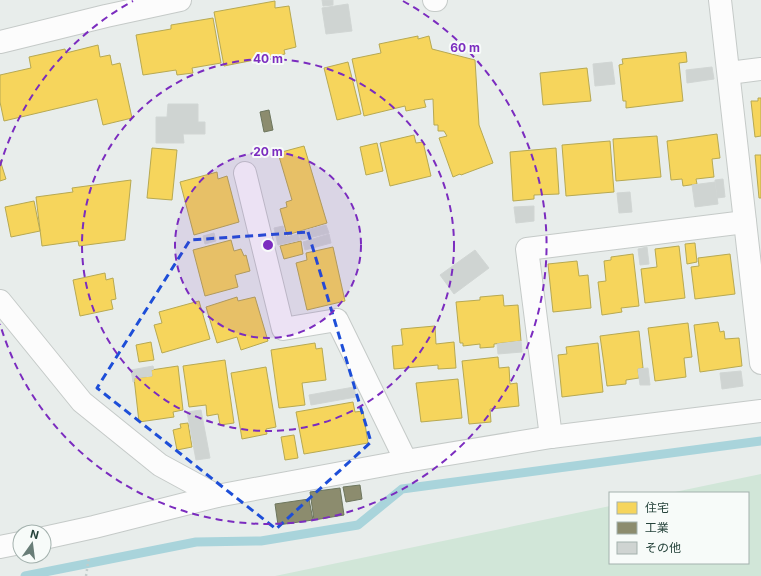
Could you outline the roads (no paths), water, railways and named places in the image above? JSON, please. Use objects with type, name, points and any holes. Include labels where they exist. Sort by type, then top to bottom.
[{"type":"street","points":[[0,42],[106,16],[180,0]]},
{"type":"street","points":[[720,0],[751,234],[761,363]]},
{"type":"street","points":[[729,73],[761,69]]},
{"type":"street","points":[[246,173],[284,329],[337,320],[406,460]]},
{"type":"street","points":[[551,437],[527,249],[751,234]]},
{"type":"street","points":[[0,301],[82,402],[160,465],[217,496]]},
{"type":"street","points":[[52,536],[217,496],[406,460],[551,437],[761,412]]},
{"type":"street","points":[[0,547],[12,545]]},
{"type":"waterway","points":[[25,576],[196,542],[261,541],[358,525],[402,489],[761,441]]}]
